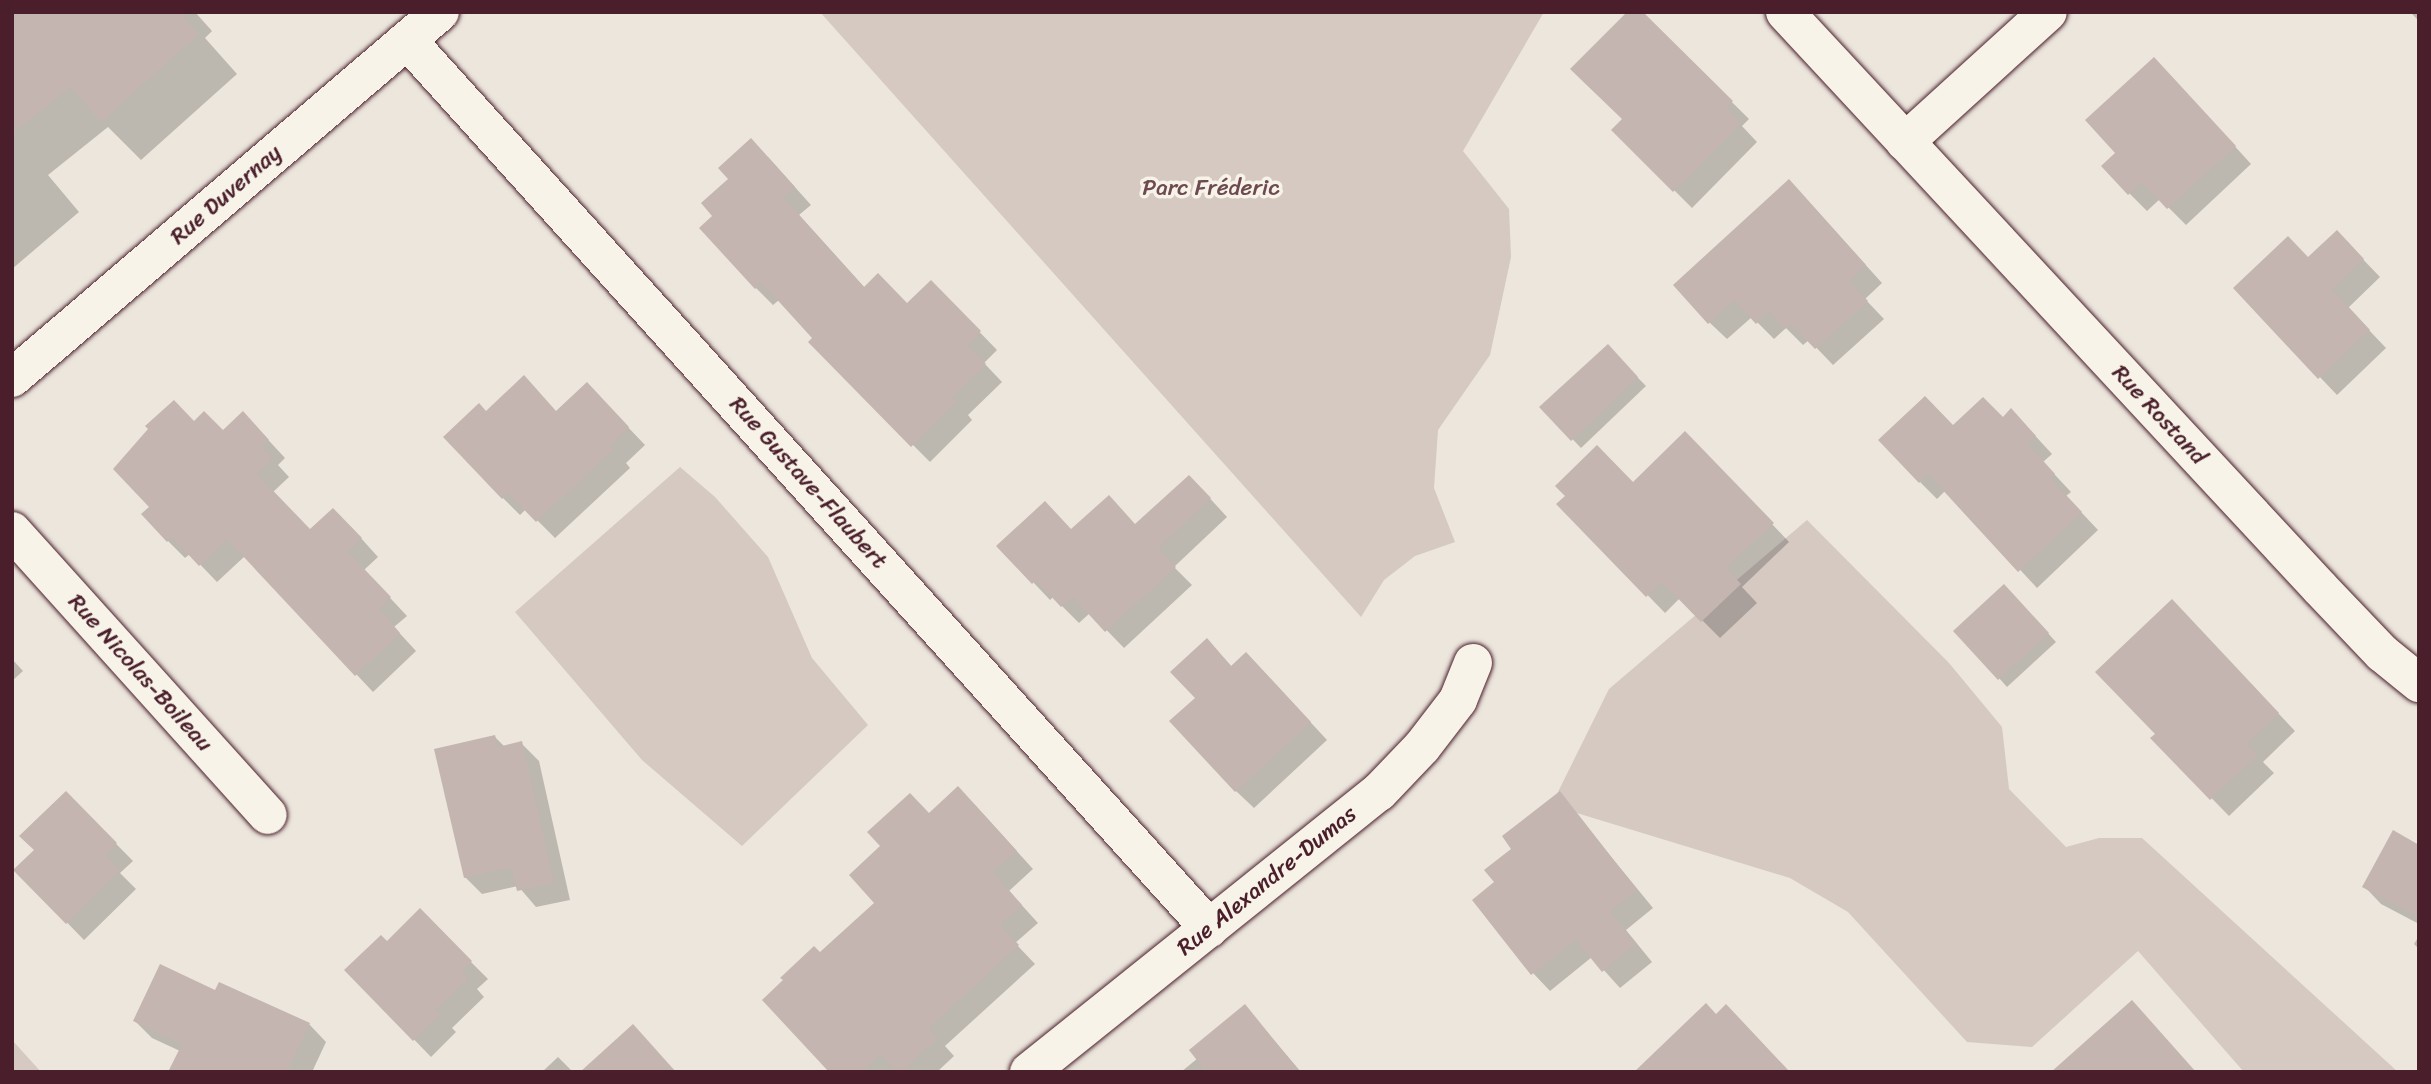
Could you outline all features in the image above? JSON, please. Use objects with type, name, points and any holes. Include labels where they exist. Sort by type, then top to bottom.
[{"type":"street","name":"Rue Duvernay","points":[[12,377],[440,12]]},
{"type":"street","name":"Rue Rostand","points":[[1785,12],[2320,588],[2382,653],[2419,683]]},
{"type":"street","points":[[1905,142],[2048,12]]},
{"type":"street","name":"Rue Gustave-Flaubert","points":[[407,40],[1209,928]]},
{"type":"street","name":"Rue Nicolas-Boileau","points":[[12,531],[268,815]]},
{"type":"street","name":"Rue Alexandre-Dumas","points":[[1029,1072],[1379,792],[1422,747],[1458,700],[1473,663]]},
{"type":"green space","name":"Parc Fréderic","points":[[820,12],[1544,12],[1463,151],[1509,209],[1511,257],[1490,355],[1438,430],[1434,488],[1455,542],[1415,556],[1384,580],[1361,617]]},
{"type":"green space","points":[[680,467],[715,497],[768,557],[812,658],[868,725],[742,846],[642,760],[515,612]]},
{"type":"green space","points":[[1807,520],[1949,663],[2002,727],[2009,789],[2066,847],[2099,838],[2142,838],[2398,1072],[2244,1072],[2138,951],[2032,1047],[1967,1042],[1848,912],[1790,878],[1567,810],[1557,794],[1609,689]]},
{"type":"green space","points":[[12,1040],[41,1072],[12,1072]]},
{"type":"building","points":[[12,12],[180,12],[199,34],[101,122],[70,87],[12,134]]},
{"type":"building","points":[[1627,12],[1643,12],[1733,101],[1726,108],[1741,123],[1673,192],[1611,130],[1622,119],[1570,69]]},
{"type":"building","points":[[2154,57],[2236,146],[2167,209],[2142,182],[2128,195],[2101,166],[2115,153],[2085,120]]},
{"type":"building","points":[[751,138],[795,187],[783,197],[864,287],[878,273],[907,303],[931,280],[981,331],[968,345],[986,364],[952,397],[957,402],[911,447],[808,342],[812,338],[762,283],[755,289],[699,228],[712,216],[701,203],[728,179],[718,168]]},
{"type":"building","points":[[1789,179],[1866,265],[1849,281],[1868,301],[1815,349],[1791,324],[1785,329],[1769,311],[1756,324],[1734,300],[1708,324],[1673,285]]},
{"type":"building","points":[[2337,230],[2364,259],[2332,289],[2370,330],[2318,379],[2233,288],[2288,236],[2308,257]]},
{"type":"building","points":[[1608,344],[1638,377],[1571,441],[1539,407]]},
{"type":"building","points":[[524,375],[556,411],[587,382],[629,427],[610,445],[614,449],[536,522],[508,493],[502,499],[443,437],[479,403],[486,411]]},
{"type":"building","points":[[1925,396],[1953,425],[1983,397],[2003,417],[2011,408],[2036,436],[2028,444],[2055,474],[2050,478],[2082,512],[2018,572],[1928,474],[1919,483],[1878,440]]},
{"type":"building","points":[[174,400],[194,421],[204,411],[223,430],[243,411],[269,440],[262,447],[273,459],[257,474],[310,529],[333,508],[362,538],[348,552],[391,597],[379,609],[400,633],[355,676],[227,539],[199,566],[172,537],[167,542],[141,514],[149,507],[113,469],[148,429],[145,426]]},
{"type":"building","points":[[1685,431],[1774,523],[1726,568],[1741,584],[1701,622],[1662,582],[1646,597],[1556,504],[1565,496],[1555,486],[1597,445],[1633,482]]},
{"type":"building","points":[[1189,475],[1211,498],[1158,549],[1176,567],[1105,632],[1073,597],[1061,607],[1036,580],[1032,584],[996,546],[1045,501],[1071,529],[1109,495],[1135,524]]},
{"type":"building","points":[[2004,584],[2049,633],[1998,680],[1953,631]]},
{"type":"building","points":[[2172,599],[2279,713],[2247,744],[2258,755],[2210,800],[2150,738],[2155,734],[2095,672]]},
{"type":"building","points":[[1207,638],[1231,666],[1246,652],[1311,722],[1235,792],[1169,721],[1195,698],[1170,672]]},
{"type":"building","points":[[495,735],[498,747],[522,741],[554,883],[517,891],[511,867],[464,878],[434,749]]},
{"type":"building","points":[[958,786],[1017,851],[993,872],[1022,905],[1000,925],[1019,945],[929,1028],[938,1038],[902,1072],[898,1072],[881,1054],[862,1072],[829,1072],[762,1000],[783,980],[780,978],[814,946],[820,952],[874,903],[849,875],[880,846],[867,832],[910,793],[929,813]]},
{"type":"building","points":[[66,791],[117,843],[105,855],[120,870],[66,924],[13,870],[34,850],[19,836]]},
{"type":"building","points":[[1560,791],[1637,890],[1610,912],[1636,944],[1602,972],[1576,940],[1531,975],[1472,900],[1494,882],[1484,870],[1511,849],[1502,836]]},
{"type":"building","points":[[2393,830],[2419,845],[2419,918],[2362,887]]},
{"type":"building","points":[[420,908],[472,961],[461,971],[468,979],[436,1010],[441,1014],[413,1041],[344,970],[381,935],[387,941]]},
{"type":"building","points":[[160,964],[215,990],[219,982],[310,1023],[287,1072],[168,1072],[182,1044],[133,1021]]},
{"type":"building","points":[[2132,1000],[2196,1072],[2051,1072]]},
{"type":"building","points":[[1706,1003],[1716,1014],[1726,1004],[1790,1072],[1634,1072]]},
{"type":"building","points":[[1245,1004],[1300,1072],[1206,1072],[1189,1050]]},
{"type":"building","points":[[633,1024],[676,1072],[580,1072]]}]
